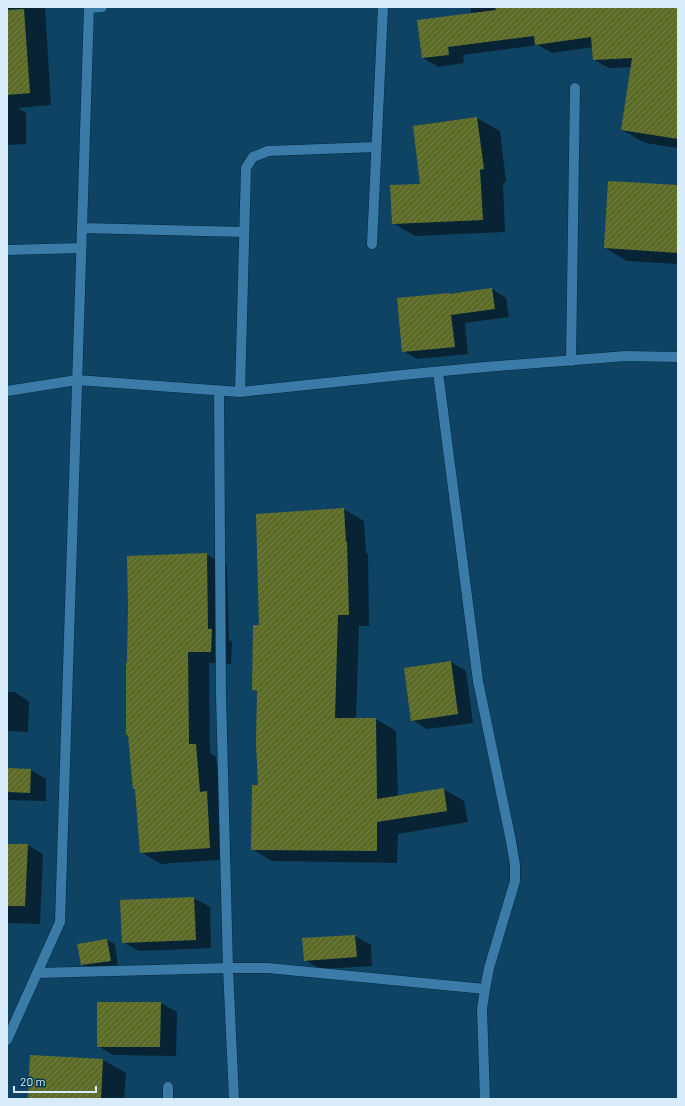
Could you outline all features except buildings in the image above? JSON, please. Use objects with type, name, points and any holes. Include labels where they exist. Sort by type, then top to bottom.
[{"type":"street","points":[[7,1040],[60,922],[89,8],[102,7]]},
{"type":"street","points":[[372,244],[383,7]]},
{"type":"street","points":[[571,361],[575,88]]},
{"type":"street","points":[[240,392],[246,168],[252,158],[268,151],[376,147]]},
{"type":"street","points":[[82,228],[244,232]]},
{"type":"street","points":[[7,250],[81,248]]},
{"type":"street","points":[[7,391],[77,380],[240,392],[438,372],[626,356],[678,357]]},
{"type":"street","points":[[438,372],[478,681],[510,833],[515,865],[515,881],[489,968],[482,1009],[485,1099]]},
{"type":"street","points":[[219,391],[221,695],[228,968],[234,1099]]},
{"type":"street","points":[[37,974],[268,968],[485,990]]},
{"type":"street","points":[[168,1087],[168,1099]]}]
